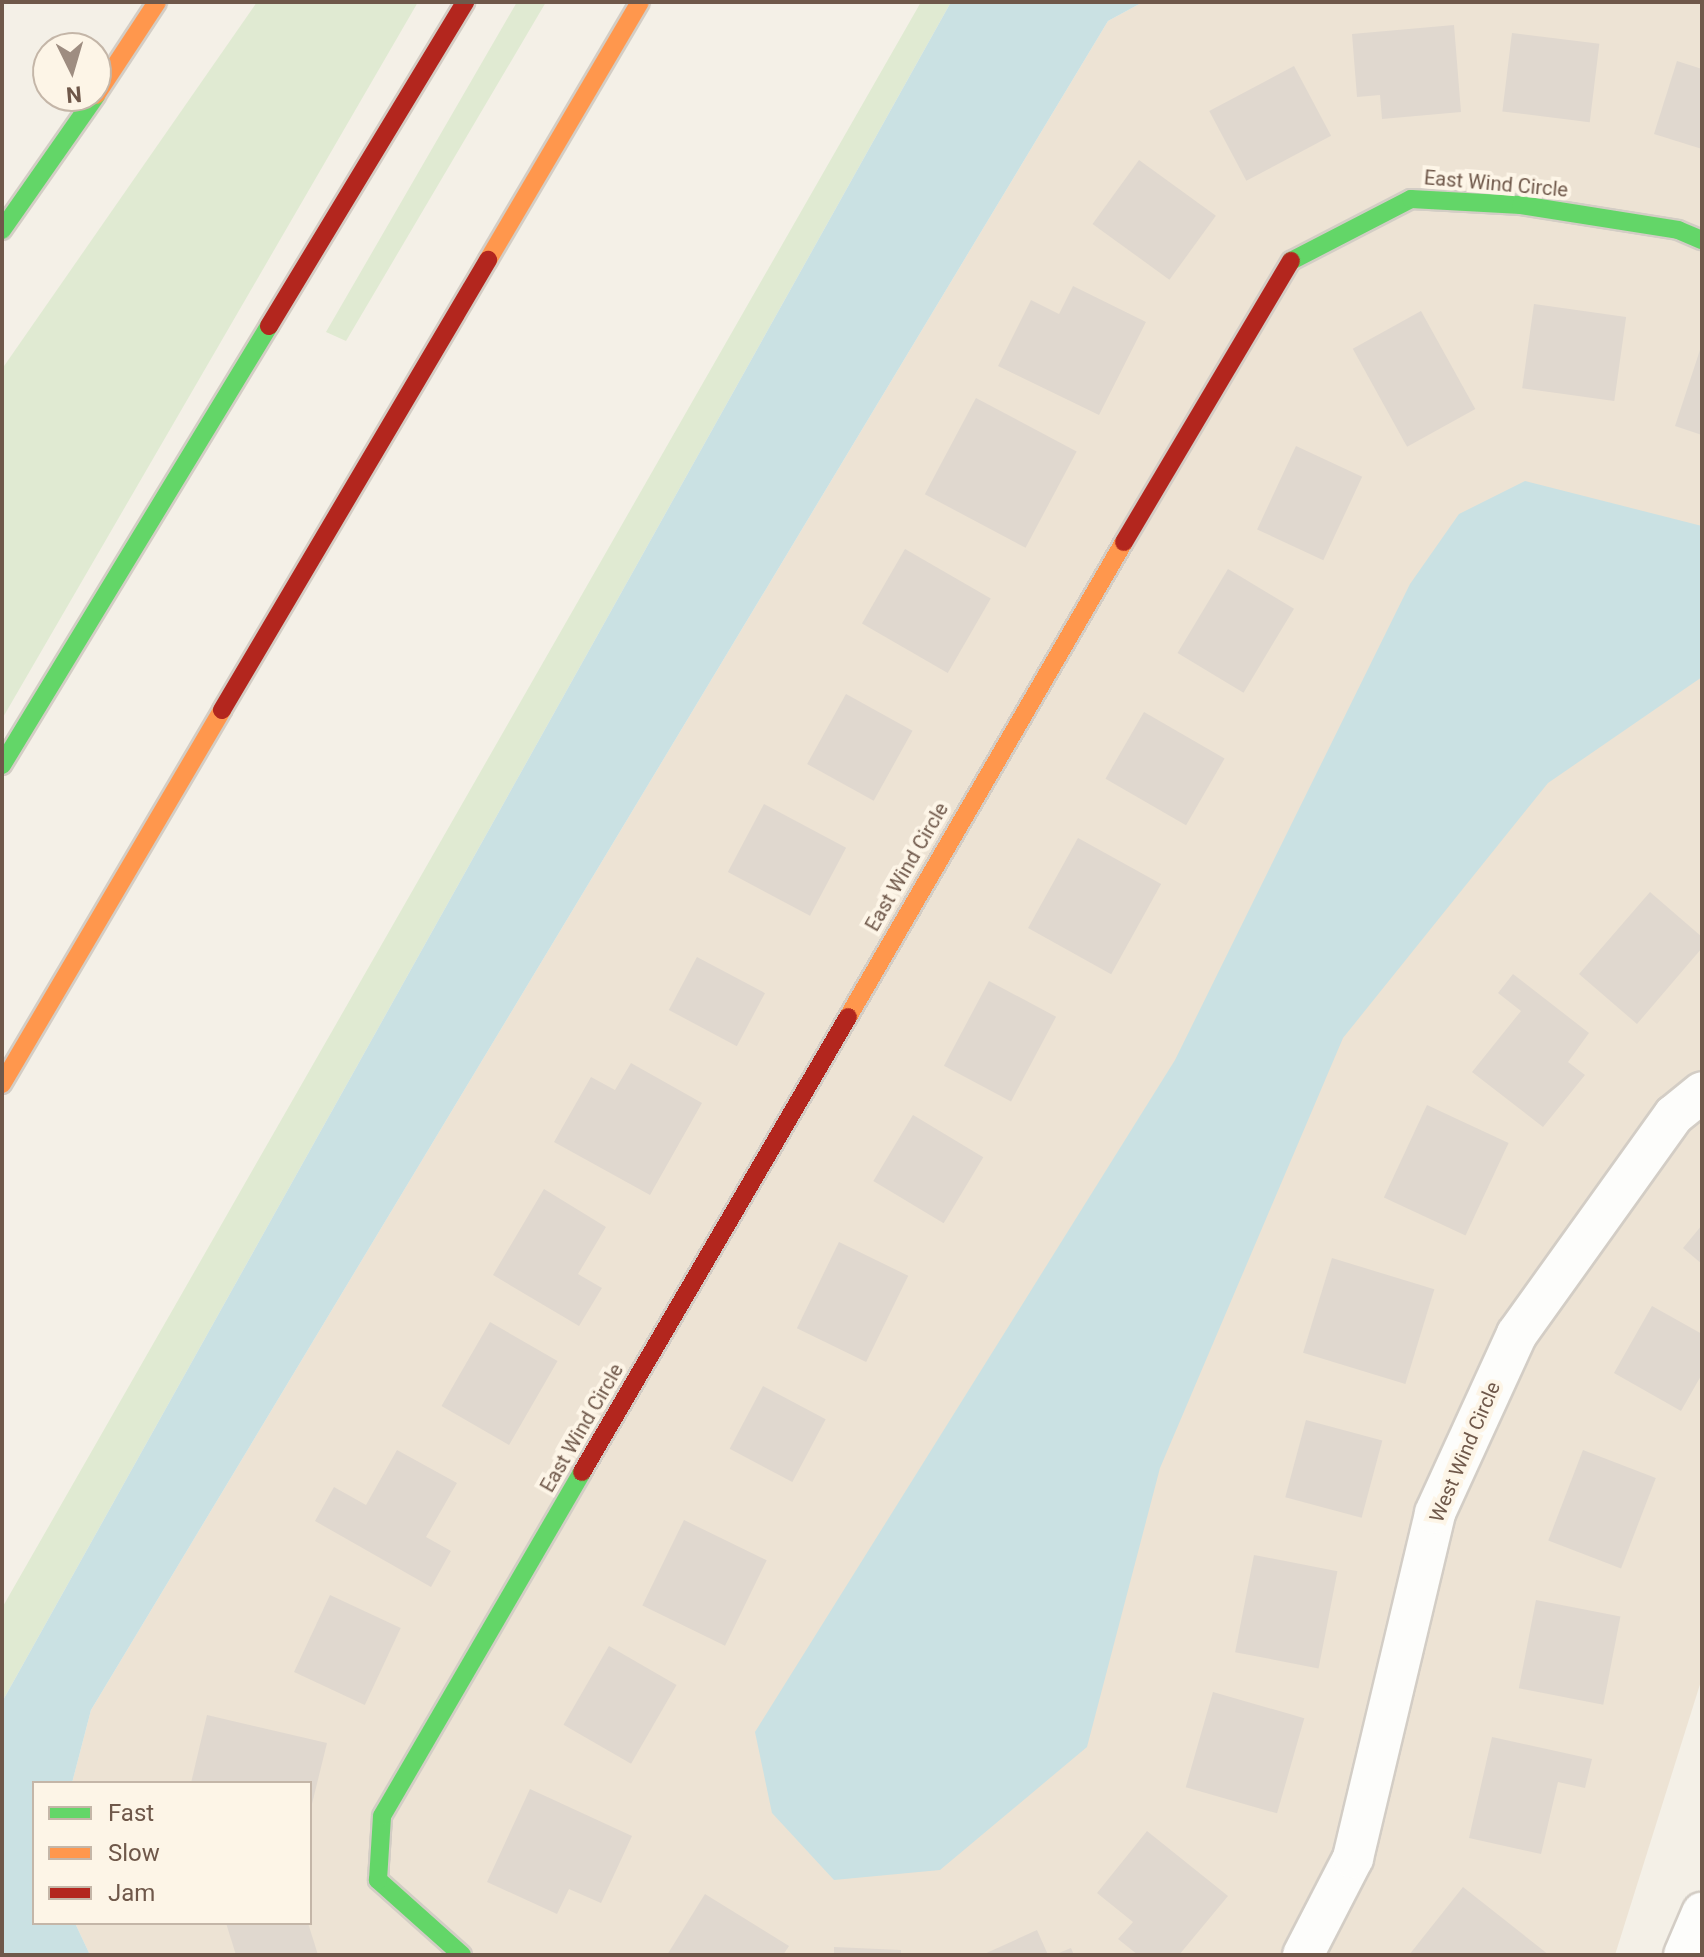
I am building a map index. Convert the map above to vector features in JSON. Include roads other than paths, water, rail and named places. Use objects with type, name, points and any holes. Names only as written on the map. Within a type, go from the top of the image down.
[{"type":"main road","points":[[112,71],[157,2]]},
{"type":"main road","points":[[2,765],[465,2]]},
{"type":"main road","points":[[2,1084],[640,2]]},
{"type":"main road","points":[[2,230],[85,112]]},
{"type":"main road","name":"East Wind Circle","points":[[462,1955],[378,1880],[382,1816],[1286,264],[1411,199],[1521,205],[1678,230],[1702,240]]},
{"type":"street","name":"West Wind Circle","points":[[1303,1955],[1353,1858],[1435,1513],[1510,1347],[1674,1115],[1702,1092]]},
{"type":"street","points":[[1684,1955],[1702,1913]]},
{"type":"water","points":[[951,2],[1143,2],[1108,21],[91,1710],[73,1781],[32,1781],[32,1925],[76,1925],[90,1955],[2,1955],[2,1702]]},
{"type":"water","points":[[1525,481],[1702,526],[1702,677],[1548,783],[1343,1038],[1160,1468],[1087,1747],[940,1870],[834,1880],[772,1813],[755,1732],[1175,1060],[1410,584],[1459,514]]}]
